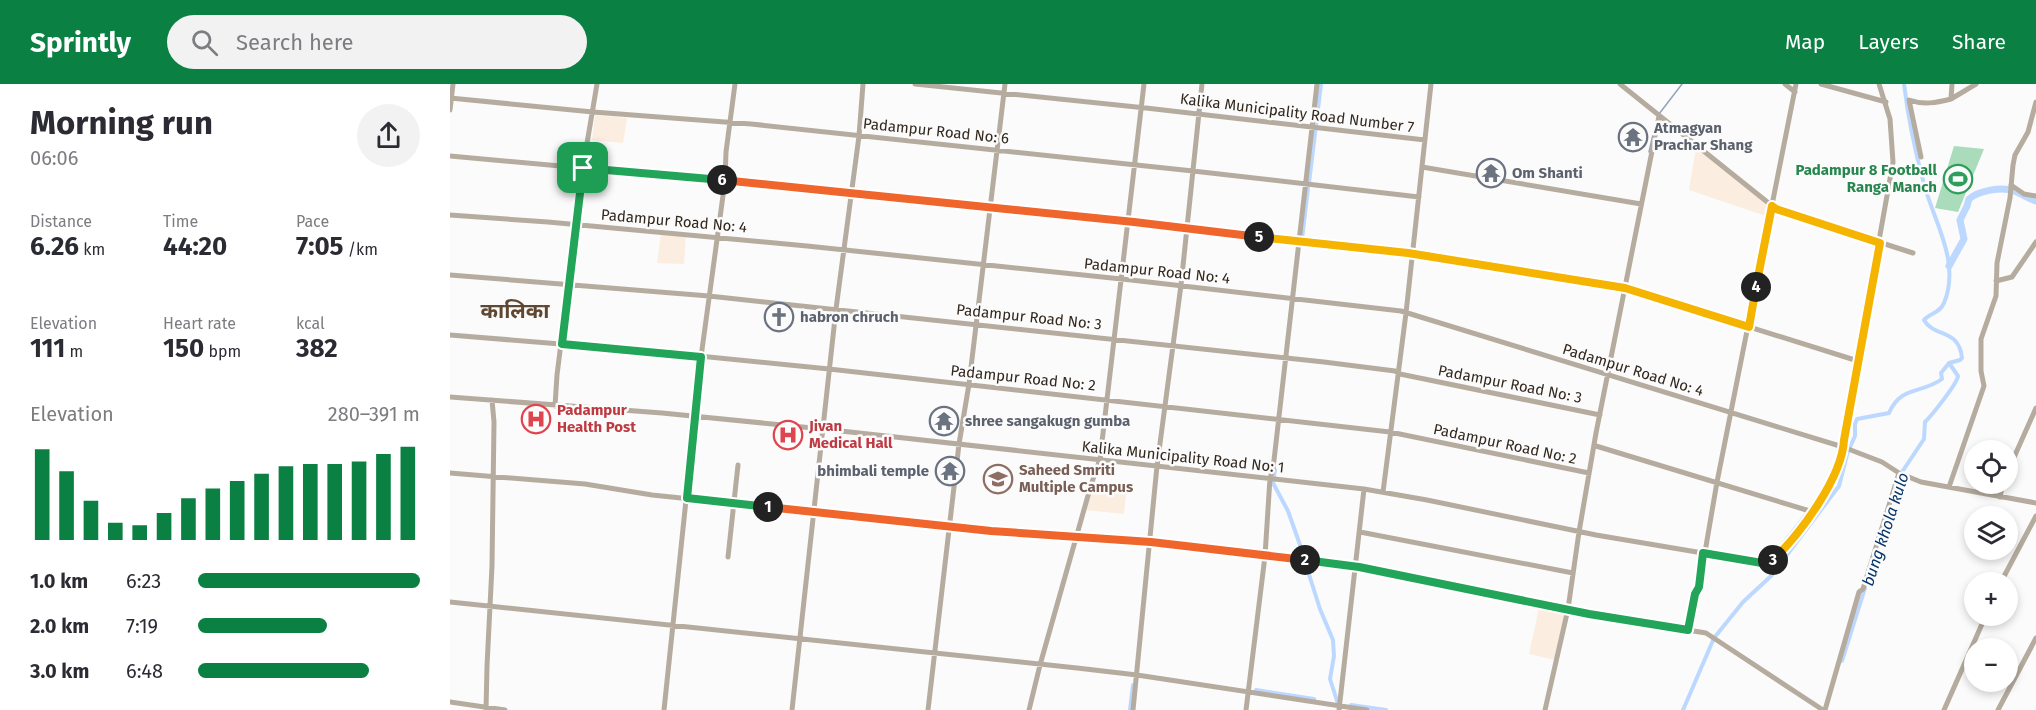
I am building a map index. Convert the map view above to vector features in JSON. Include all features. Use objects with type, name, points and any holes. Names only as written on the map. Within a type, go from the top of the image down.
[{"type":"street","points":[[450,110],[453,84]]},
{"type":"street","points":[[555,406],[583,168],[597,84]]},
{"type":"street","points":[[664,710],[694,416],[735,84]]},
{"type":"street","points":[[792,710],[836,309],[859,136],[863,84]]},
{"type":"street","name":"Kalika Municipality Road Number 7","points":[[915,84],[1425,140]]},
{"type":"street","points":[[928,710],[1005,84]]},
{"type":"street","points":[[1029,710],[1100,459],[1144,84]]},
{"type":"street","points":[[1133,710],[1158,466],[1181,285],[1202,84]]},
{"type":"street","points":[[1246,710],[1265,556],[1270,478],[1279,419],[1317,84]]},
{"type":"street","points":[[1383,492],[1406,313],[1431,84]]},
{"type":"street","points":[[1620,84],[1776,209],[1912,253]]},
{"type":"street","points":[[1785,84],[1793,91]]},
{"type":"street","points":[[1688,630],[1695,594],[1699,587],[1703,553],[1796,84]]},
{"type":"street","points":[[1821,84],[1886,102]]},
{"type":"street","name":"Kalika Municipality Road No: 1","points":[[450,397],[694,416],[1364,489],[1579,532],[1762,563],[1770,562],[1810,511],[1839,465],[1844,451],[1857,361],[1893,162],[1890,119],[1879,84]]},
{"type":"street","points":[[1951,99],[1952,84]]},
{"type":"street","points":[[1922,157],[1909,100],[1918,103],[1951,99],[1976,84]]},
{"type":"street","name":"Padampur Road No: 6","points":[[451,98],[997,150],[1419,197]]},
{"type":"street","points":[[1949,487],[1984,386],[1980,339],[1996,296],[1998,253],[2015,155],[2028,132],[2036,102]]},
{"type":"street","points":[[1545,710],[1569,609],[1589,473],[1658,115]]},
{"type":"street","points":[[450,156],[851,193],[1412,255],[1625,288],[1857,361]]},
{"type":"street","points":[[1422,167],[1641,204]]},
{"type":"street","points":[[2011,185],[2024,194],[2036,196]]},
{"type":"street","name":"Padampur Road No: 4","points":[[450,215],[577,224],[982,264],[1181,285],[1406,313],[1843,447],[1882,462],[1899,473],[1921,482],[2036,502]]},
{"type":"street","points":[[1996,280],[2012,277],[2036,242]]},
{"type":"street","name":"Padampur Road No: 3","points":[[450,275],[709,296],[1173,345],[1398,373],[1600,415]]},
{"type":"street","name":"Padampur Road No: 2","points":[[450,335],[829,369],[1390,432],[1589,473]]},
{"type":"street","points":[[486,708],[494,478],[492,400]]},
{"type":"street","points":[[2018,448],[2036,408]]},
{"type":"street","name":"Padampur Road No: 2","points":[[1596,446],[1810,511]]},
{"type":"street","points":[[728,556],[738,465]]},
{"type":"street","points":[[450,473],[585,484],[645,494],[949,526],[1151,542],[1356,567],[1569,609],[1706,633],[1824,710],[1899,473]]},
{"type":"street","points":[[1340,706],[1364,489]]},
{"type":"street","points":[[2006,572],[2036,516]]},
{"type":"street","points":[[1360,532],[1573,573]]},
{"type":"street","points":[[450,602],[1136,674],[1367,710]]},
{"type":"street","points":[[1944,710],[1981,626]]},
{"type":"street","points":[[1998,710],[2036,638]]},
{"type":"street","points":[[450,702],[506,710]]},
{"type":"shaded area","points":[[595,115],[627,118],[623,143],[592,140]]},
{"type":"shaded area","points":[[1696,147],[1770,206],[1766,216],[1689,190]]},
{"type":"shaded area","points":[[661,233],[686,235],[684,264],[657,263]]},
{"type":"shaded area","points":[[1092,486],[1126,494],[1124,514],[1086,510]]},
{"type":"shaded area","points":[[1540,603],[1568,609],[1555,660],[1529,654]]},
{"type":"green space","name":"Padampur 8 Football Ranga Manch","points":[[1954,146],[1984,149],[1958,212],[1935,208]]},
{"type":"waterway","points":[[1309,183],[1321,84]]},
{"type":"waterway","points":[[1659,114],[1682,84]]},
{"type":"waterway","points":[[1850,447],[1855,436],[1857,419],[1889,413],[1900,398],[1942,379],[1941,373],[1949,363],[1962,358],[1956,342],[1928,326],[1924,320],[1944,303],[1948,288],[1948,257],[1924,184],[1904,84]]},
{"type":"waterway","points":[[1649,152],[1654,130]]},
{"type":"waterway","points":[[1302,239],[1308,188]]},
{"type":"waterway","points":[[1949,266],[1964,239],[1960,220],[1969,199],[1973,196],[2003,189],[2014,191],[2036,201]]},
{"type":"waterway","name":"bung khola kulo","points":[[1900,475],[1924,439],[1925,422],[1957,380],[1958,376],[1949,363]]},
{"type":"waterway","points":[[1776,553],[1821,492],[1836,466],[1841,451]]},
{"type":"waterway","points":[[1683,710],[1714,638],[1743,602],[1771,576],[1839,486],[1848,451]]},
{"type":"waterway","points":[[1275,470],[1273,483],[1288,511],[1305,559]]},
{"type":"waterway","points":[[1305,562],[1333,640],[1334,656],[1330,679],[1338,704]]},
{"type":"waterway","name":"bung khola kulo","points":[[1842,661],[1865,588]]},
{"type":"waterway","points":[[1130,710],[1133,685]]},
{"type":"waterway","points":[[1256,690],[1314,699]]},
{"type":"waterway","points":[[1351,705],[1386,710]]},
{"type":"place","name":"Atmagyan Prachar Shang","points":[[1633,137]]},
{"type":"place","name":"Om Shanti","points":[[1491,173]]},
{"type":"place","name":"Padampur 8 Football Ranga Manch","points":[[1958,179]]},
{"type":"place","name":"habron chruch","points":[[779,317]]},
{"type":"place","name":"Padampur Health Post","points":[[536,419]]},
{"type":"place","name":"shree sangakugn gumba","points":[[944,421]]},
{"type":"place","name":"Jivan Medical Hall","points":[[788,435]]},
{"type":"place","name":"bhimbali temple","points":[[950,471]]},
{"type":"place","name":"Saheed Smriti Multiple Campus","points":[[998,479]]},
{"type":"district","name":"कालिका","points":[[515,311]]},
{"type":"route","points":[[583,168],[695,177],[1134,222],[1408,253],[1625,288],[1749,327],[1772,206],[1880,243],[1870,288],[1844,451],[1839,465],[1816,508],[1770,562],[1762,563],[1703,553],[1699,587],[1695,594],[1688,630],[1589,614],[1359,567],[1151,542],[991,531],[687,498],[701,357],[562,344],[583,168]]}]
